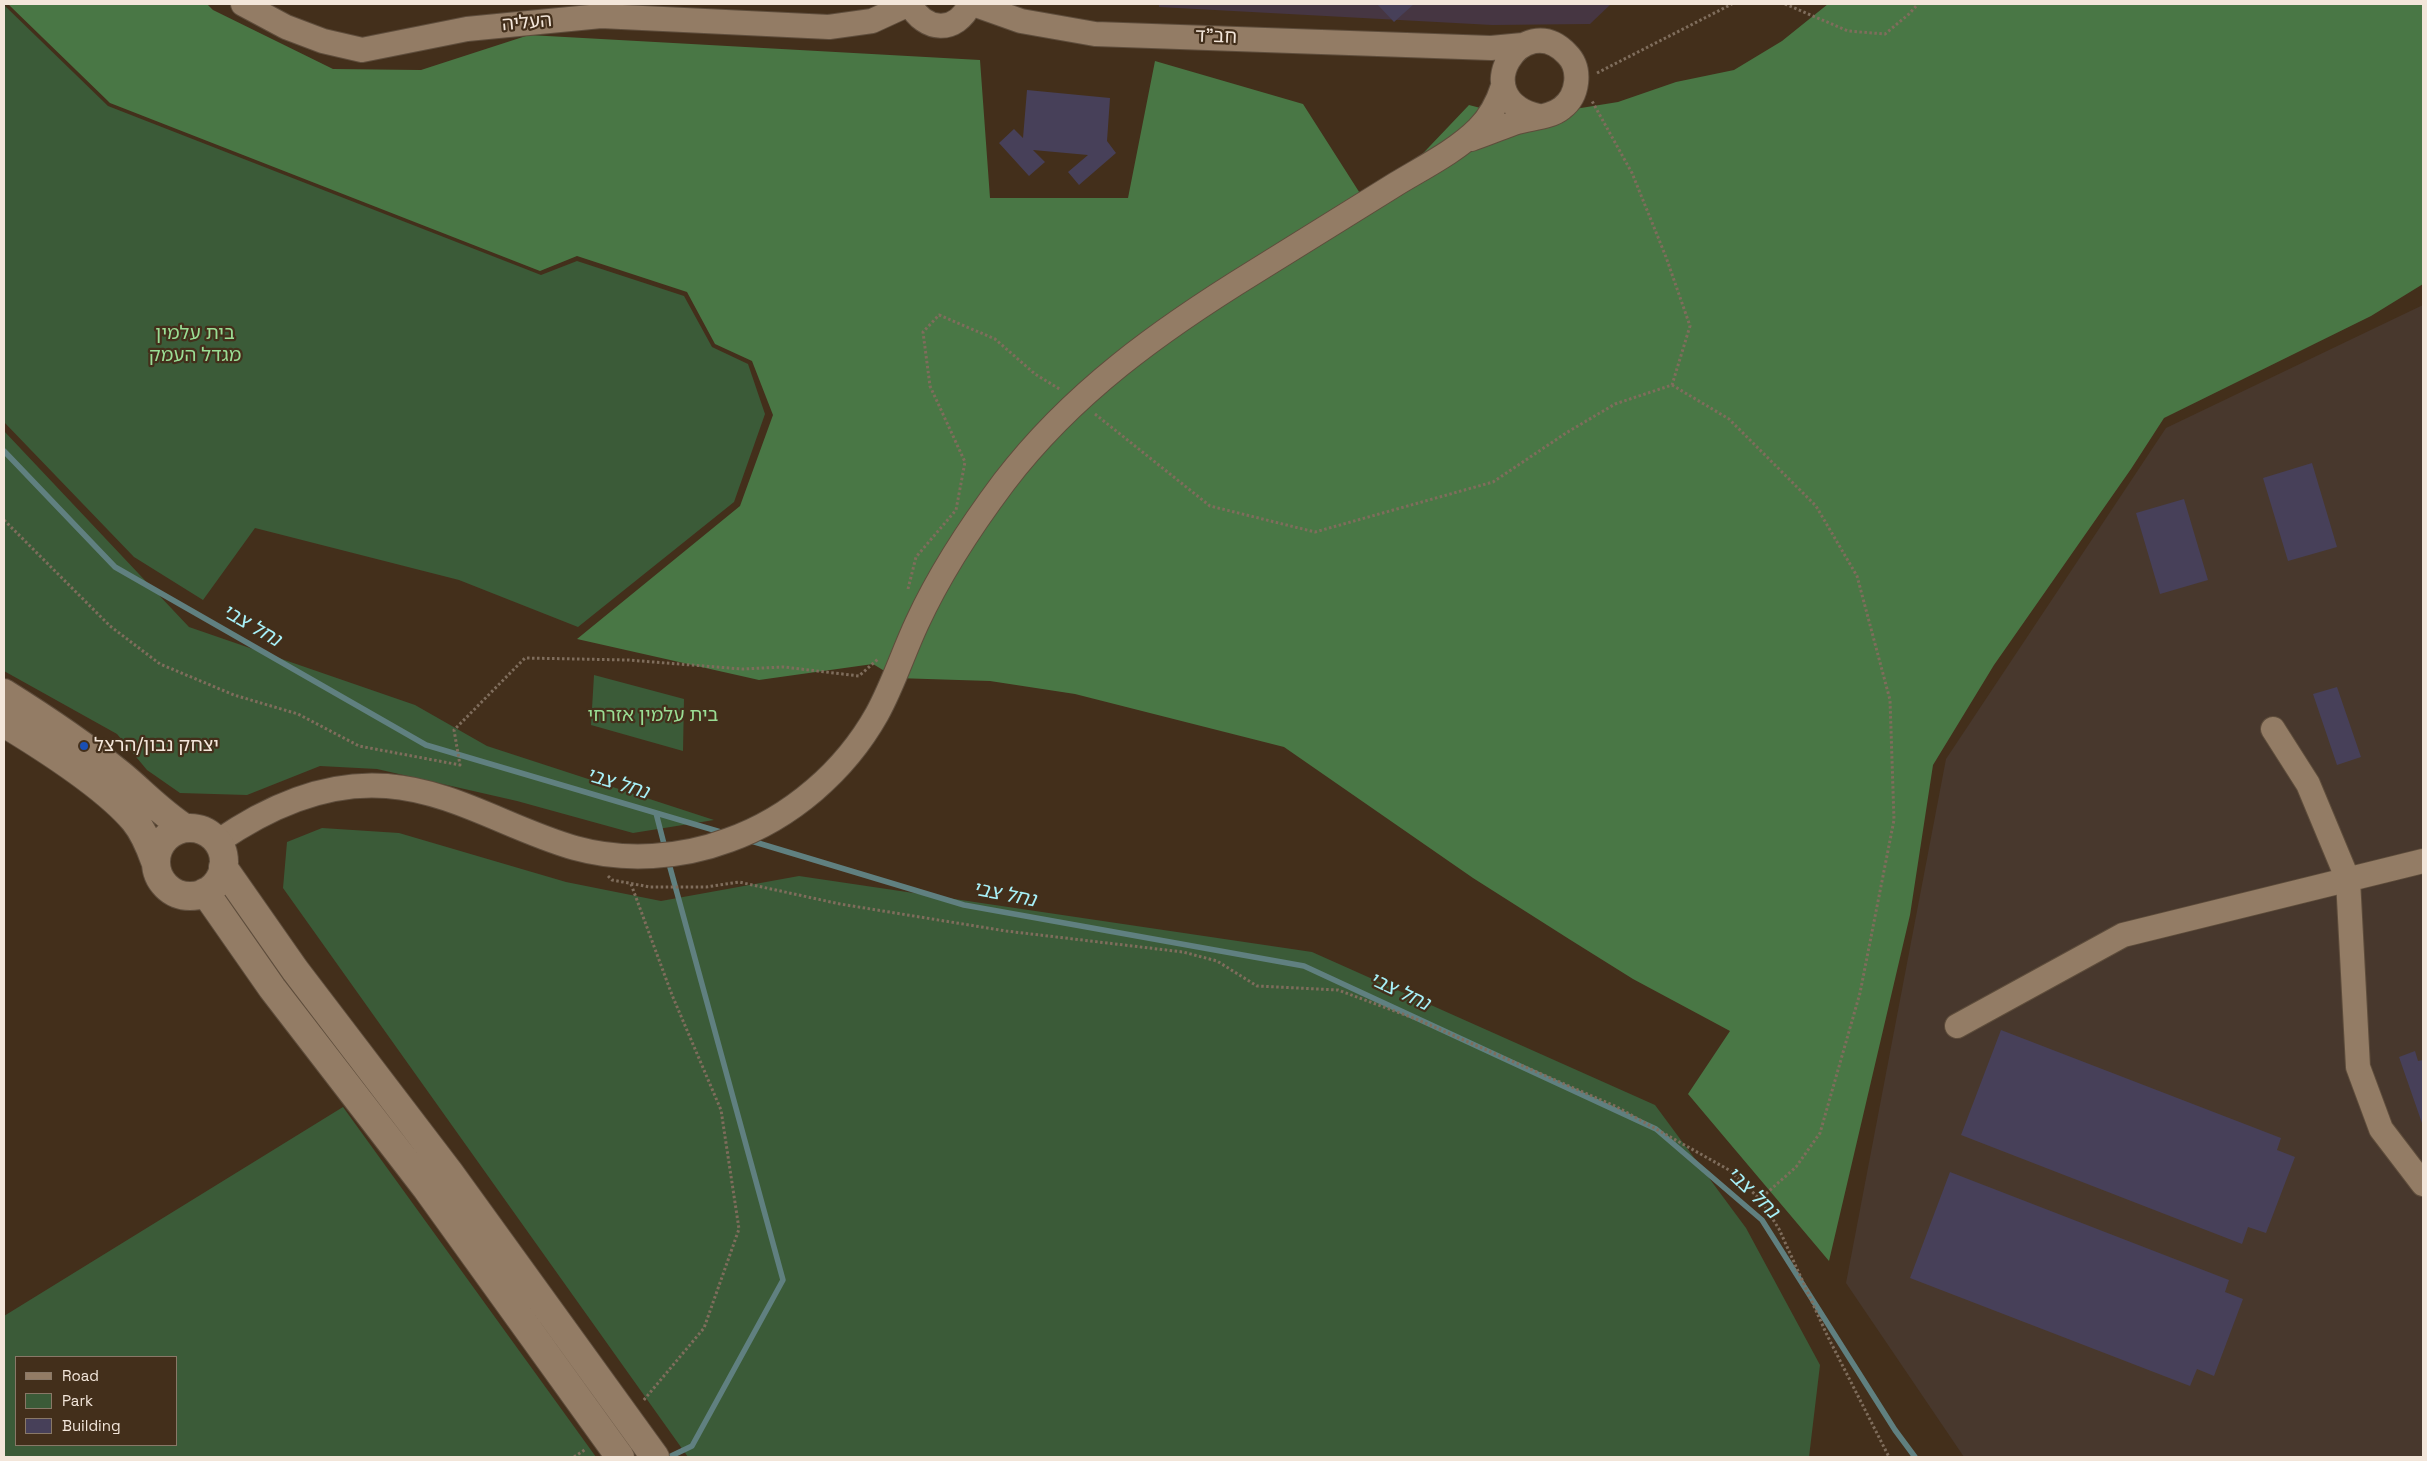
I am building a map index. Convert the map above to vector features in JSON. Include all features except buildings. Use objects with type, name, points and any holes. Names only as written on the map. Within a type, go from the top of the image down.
[{"type":"street","name":"העליה","points":[[243,4],[286,27],[323,41],[362,50],[467,28],[601,16],[830,27],[872,21],[909,4]]},
{"type":"street","points":[[909,4],[915,14],[924,22],[940,26],[957,21],[972,4]]},
{"type":"street","name":"חב\"ד","points":[[972,4],[1021,21],[1095,34],[1491,48],[1523,45]]},
{"type":"street","points":[[4,723],[113,799],[134,821],[147,840],[160,877],[170,889],[184,895],[205,892],[218,882],[220,854],[257,816],[296,800],[342,788],[371,785],[390,786],[441,796],[576,848],[601,854],[634,857],[674,854],[702,849],[751,832],[792,808],[832,773],[851,753],[879,710],[917,623],[952,558],[1024,456],[1078,400],[1139,347],[1185,316],[1459,144],[1485,122],[1497,103],[1503,83],[1506,62],[1513,52],[1523,45],[1536,41],[1548,42],[1559,47],[1569,55],[1577,78],[1575,90],[1569,101],[1561,109],[1459,144]]},
{"type":"street","name":"חב\"ד","points":[[1463,47],[1480,55],[1492,65],[1503,83]]},
{"type":"street","points":[[1503,83],[1508,98],[1516,107],[1526,113],[1538,116]]},
{"type":"street","points":[[4,693],[87,747],[123,776],[166,816],[184,828]]},
{"type":"street","points":[[2273,729],[2308,784],[2348,880],[2358,1067],[2381,1129],[2423,1184]]},
{"type":"street","points":[[155,861],[162,842],[170,834],[184,828],[195,828],[205,831],[295,970],[455,1180],[655,1457]]},
{"type":"street","points":[[1957,1026],[2123,935],[2423,860]]},
{"type":"street","points":[[205,892],[272,988],[427,1189],[620,1457]]},
{"type":"path","points":[[1591,76],[1732,4]]},
{"type":"path","points":[[1785,4],[1848,31],[1885,34],[1918,4]]},
{"type":"path","points":[[1591,98],[1632,173],[1666,257],[1690,326],[1672,385]]},
{"type":"path","points":[[907,592],[916,557],[956,510],[965,462],[930,386],[923,332],[939,315],[995,340],[1036,374],[1078,400],[1210,506],[1315,532],[1493,482],[1566,433],[1615,404],[1672,385],[1729,420],[1816,506],[1857,576],[1890,700],[1894,820],[1860,993],[1820,1133],[1796,1167],[1760,1199]]},
{"type":"path","points":[[4,520],[110,626],[160,664],[234,695],[298,714],[359,746],[460,765],[454,730],[525,658],[628,660],[742,669],[784,667],[860,676],[884,654]]},
{"type":"path","points":[[606,874],[612,880],[650,887],[706,887],[739,882],[840,904],[1006,931],[1183,952],[1217,961],[1257,986],[1338,990],[1416,1019],[1617,1107],[1729,1170],[1760,1199],[1779,1229],[1827,1335],[1889,1457]]},
{"type":"path","points":[[628,1419],[704,1328],[739,1229],[720,1110],[672,996],[632,884]]},
{"type":"shaded area","points":[[1159,4],[1611,4],[1590,24],[1492,25],[1159,7]]},
{"type":"shaded area","points":[[2423,305],[2423,1457],[1964,1457],[1846,1283],[1946,759],[2166,428]]},
{"type":"green space","points":[[8,4],[207,4],[213,10],[333,69],[421,70],[529,35],[980,60],[990,198],[1128,198],[1155,61],[1303,104],[1370,209],[1469,105],[1519,118],[1618,102],[1676,82],[1734,70],[1782,41],[1828,4],[2423,4],[2423,284],[2371,316],[2164,418],[2131,469],[1994,665],[1933,765],[1910,915],[1829,1261],[1688,1094],[1730,1031],[1633,979],[1473,878],[1284,747],[1075,694],[990,681],[896,678],[873,664],[759,680],[577,639],[740,506],[773,415],[752,361],[715,344],[687,292],[577,256],[540,271],[110,103]]},
{"type":"green space","name":"בית עלמין מגדל העמק","points":[[4,5],[108,106],[541,275],[577,261],[684,296],[712,347],[748,364],[765,414],[734,502],[578,627],[459,580],[255,528],[203,600],[134,557],[4,422]]},
{"type":"green space","points":[[4,431],[189,627],[415,705],[487,746],[714,820],[633,833],[517,801],[377,769],[320,766],[247,795],[180,793],[147,770],[117,734],[4,671]]},
{"type":"green space","name":"בית עלמין אזרחי","points":[[594,675],[684,699],[683,751],[591,725]]},
{"type":"green space","points":[[322,828],[399,833],[566,882],[661,901],[799,876],[1312,952],[1655,1105],[1746,1228],[1820,1365],[1809,1457],[688,1457],[283,888],[287,842]]},
{"type":"green space","points":[[343,1107],[596,1457],[4,1457],[4,1316]]},
{"type":"waterway","name":"נחל צבי","points":[[4,451],[115,567],[426,745],[724,833]]},
{"type":"waterway","points":[[656,813],[665,848]]},
{"type":"waterway","name":"נחל צבי","points":[[748,840],[964,905],[1304,966],[1656,1129],[1762,1220],[1895,1430],[1915,1457]]},
{"type":"waterway","points":[[668,860],[783,1280],[692,1446],[669,1457]]},
{"type":"place","name":"יצחק נבון/הרצל","points":[[84,746]]}]
